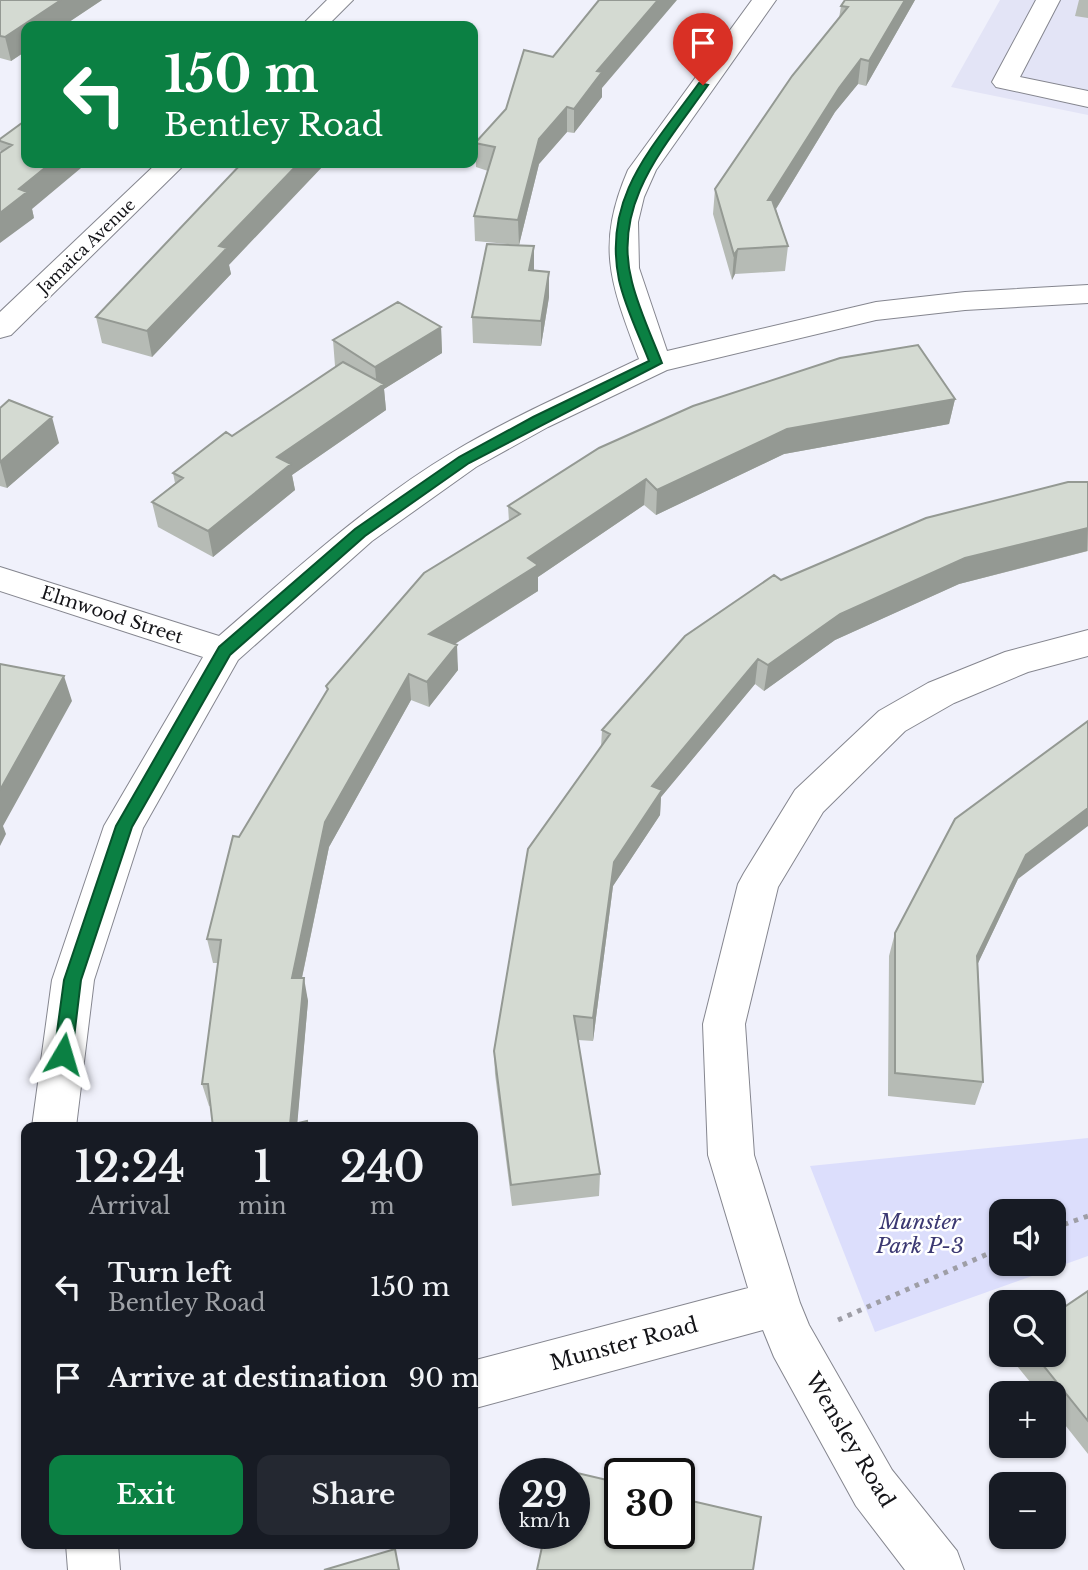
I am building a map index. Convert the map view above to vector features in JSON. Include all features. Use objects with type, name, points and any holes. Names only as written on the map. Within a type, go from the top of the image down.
[{"type":"street","points":[[318,21],[338,0]]},
{"type":"street","points":[[656,363],[625,282],[621,244],[627,201],[642,170],[764,0]]},
{"type":"street","points":[[1044,8],[1004,82],[1088,99]]},
{"type":"street","name":"Jamaica Avenue","points":[[0,328],[167,168]]},
{"type":"street","points":[[55,1122],[73,980],[124,826],[225,651],[360,533],[464,460],[537,420],[656,363],[876,311],[965,301],[1088,294]]},
{"type":"street","name":"Elmwood Street","points":[[0,579],[225,651]]},
{"type":"street","name":"Wensley Road","points":[[938,1570],[874,1488],[783,1322],[731,1155],[724,1024],[758,884],[809,801],[892,721],[941,693],[1018,662],[1088,643]]},
{"type":"street","name":"Munster Road","points":[[478,1384],[783,1322]]},
{"type":"street","points":[[92,1549],[94,1570]]},
{"type":"path","points":[[1066,1224],[1088,1216]]},
{"type":"path","points":[[783,1322],[989,1252]]},
{"type":"shaded area","points":[[1000,0],[1088,0],[1088,115],[951,87]]},
{"type":"green space","name":"Munster Park P-3","points":[[1088,1138],[1088,1256],[1066,1264],[1066,1199],[989,1199],[989,1276],[1032,1276],[875,1332],[810,1166]]},
{"type":"building","points":[[0,0],[61,0],[29,21],[21,21],[21,26],[5,37],[0,36]]},
{"type":"building","points":[[599,0],[658,0],[597,71],[602,72],[574,109],[567,107],[539,139],[518,220],[474,216],[495,147],[478,144],[478,140],[506,109],[524,50],[553,57]]},
{"type":"building","points":[[845,0],[905,0],[869,61],[861,59],[839,88],[768,200],[772,200],[788,246],[738,249],[734,255],[715,189],[792,76],[848,7],[841,6]]},
{"type":"building","points":[[21,124],[21,168],[45,168],[19,189],[27,192],[0,213],[0,153],[12,145],[0,139]]},
{"type":"building","points":[[237,168],[294,168],[219,246],[227,248],[147,331],[96,317]]},
{"type":"building","points":[[487,244],[534,246],[529,270],[549,272],[541,321],[472,317]]},
{"type":"building","points":[[398,302],[441,327],[375,367],[333,340]]},
{"type":"building","points":[[918,345],[955,399],[787,429],[657,490],[646,479],[528,558],[538,565],[429,634],[457,645],[427,682],[409,674],[325,822],[292,978],[304,978],[290,1122],[212,1122],[208,1084],[202,1084],[221,940],[207,939],[233,836],[239,837],[328,689],[326,686],[424,573],[520,514],[508,506],[599,448],[693,406],[840,358]]},
{"type":"building","points":[[343,362],[384,384],[277,457],[291,464],[208,531],[152,502],[183,478],[173,473],[226,432],[232,436]]},
{"type":"building","points":[[9,400],[52,417],[0,462],[0,408]]},
{"type":"building","points":[[1068,482],[1088,482],[1088,528],[965,558],[840,614],[768,665],[758,659],[652,786],[662,790],[614,862],[593,1018],[574,1016],[600,1174],[511,1185],[494,1051],[528,849],[610,734],[602,730],[685,636],[774,575],[781,580],[926,518]]},
{"type":"building","points":[[0,664],[64,676],[0,790]]},
{"type":"building","points":[[1088,721],[1088,808],[1026,855],[977,956],[983,1082],[895,1073],[895,933],[955,819]]},
{"type":"building","points":[[1088,1291],[1088,1421],[1066,1394],[1066,1381],[1056,1381],[1044,1367],[1066,1367],[1066,1306]]},
{"type":"building","points":[[590,1476],[604,1479],[604,1549],[695,1549],[695,1502],[761,1517],[753,1570],[537,1570],[542,1549],[590,1549]]},
{"type":"building","points":[[395,1549],[399,1570],[324,1570]]},
{"type":"route","points":[[63,1054],[73,980],[124,826],[225,651],[360,533],[464,460],[537,420],[656,363],[625,282],[621,244],[627,201],[642,170],[703,85]]}]
